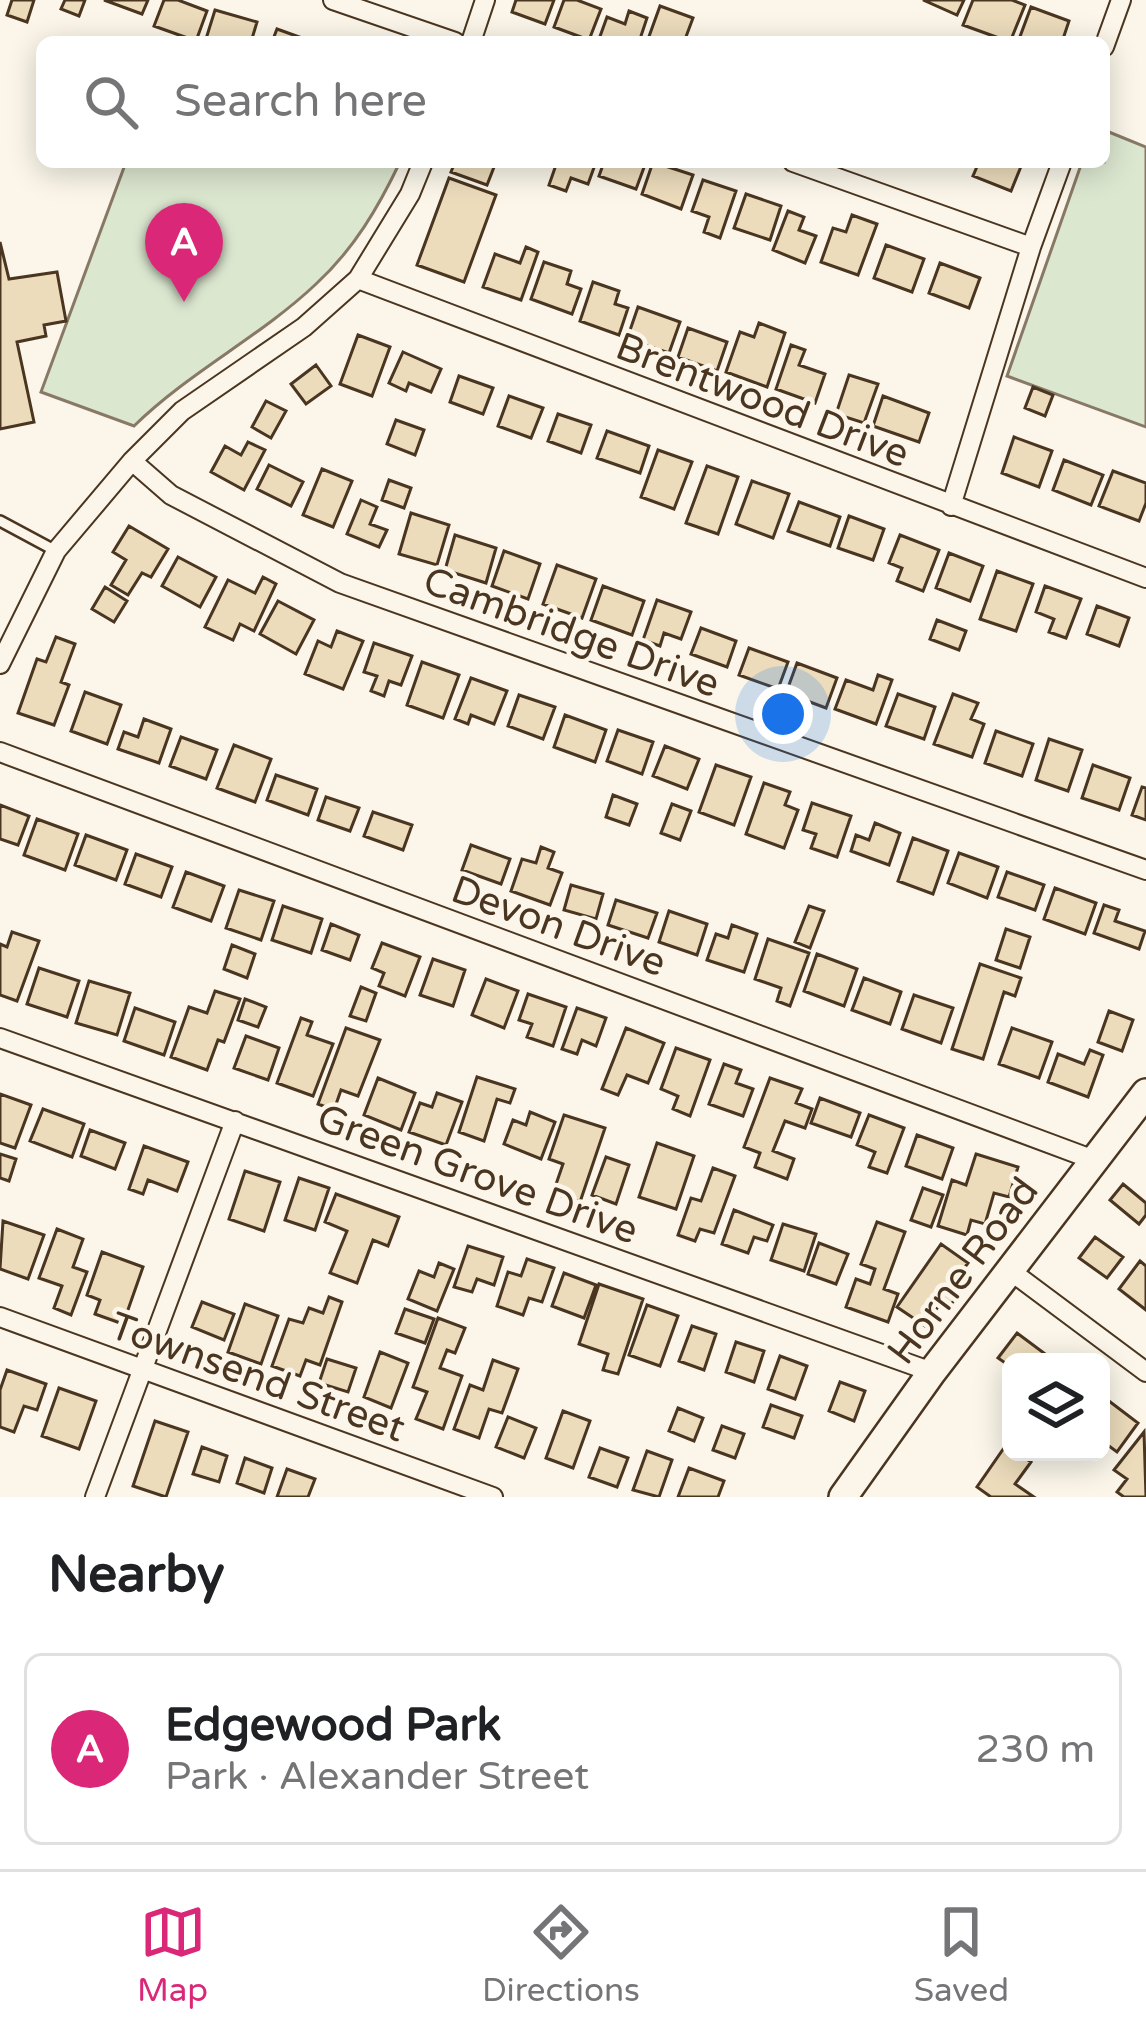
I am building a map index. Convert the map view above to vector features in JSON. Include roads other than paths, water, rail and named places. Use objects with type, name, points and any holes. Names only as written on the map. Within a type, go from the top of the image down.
[{"type":"main road","name":"Horne Road","points":[[843,1497],[932,1372],[1146,1093]]},
{"type":"street","points":[[333,0],[438,36]]},
{"type":"street","points":[[473,36],[485,0]]},
{"type":"street","points":[[1108,36],[1121,0]]},
{"type":"street","points":[[0,664],[56,551],[132,461],[182,411],[304,327],[358,279],[421,168]]},
{"type":"street","points":[[810,168],[1031,247]]},
{"type":"street","points":[[951,506],[1060,168]]},
{"type":"street","name":"Brentwood Drive","points":[[358,279],[1146,578]]},
{"type":"street","name":"Cambridge Drive","points":[[132,461],[171,495],[340,583],[1146,870]]},
{"type":"street","name":"Devon Drive","points":[[0,752],[1094,1160]]},
{"type":"street","name":"Green Grove Drive","points":[[0,1038],[932,1372]]},
{"type":"street","points":[[94,1497],[236,1121]]},
{"type":"street","points":[[1012,1272],[1146,1372]]},
{"type":"street","name":"Townsend Street","points":[[0,1317],[493,1497]]},
{"type":"lane","points":[[0,520],[56,551]]},
{"type":"place","name":"Edgewood Park","points":[[184,302]]}]
